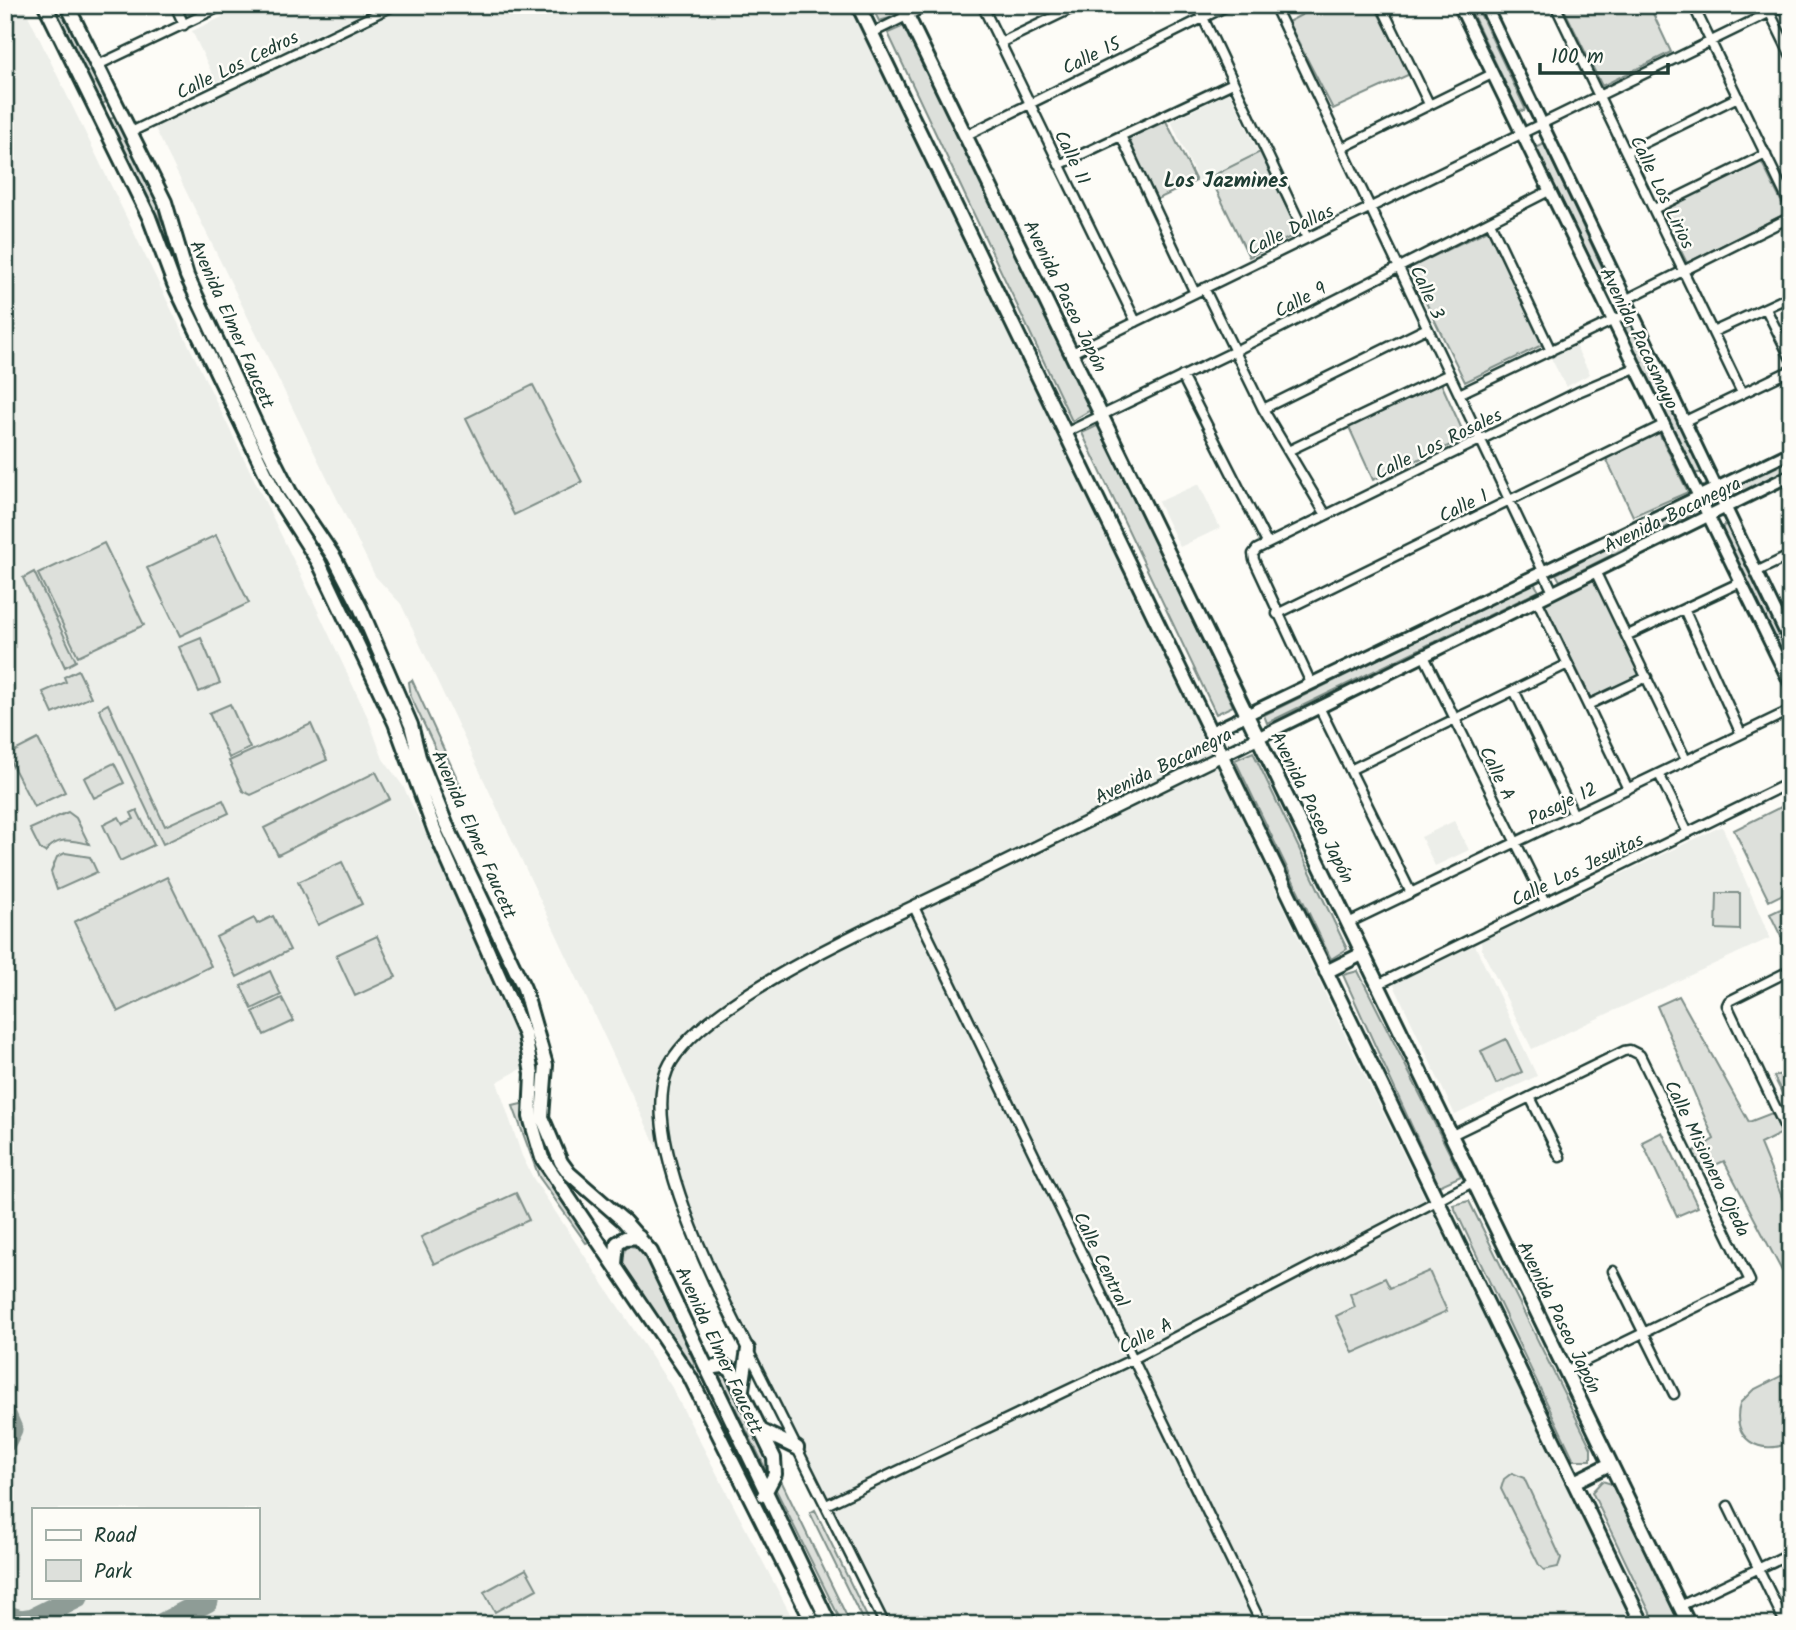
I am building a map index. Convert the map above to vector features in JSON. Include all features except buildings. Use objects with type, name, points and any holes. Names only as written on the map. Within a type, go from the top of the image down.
[{"type":"main road","name":"Avenida Elmer Faucett","points":[[45,5],[149,217],[174,284],[277,497],[319,564],[394,723],[434,829],[525,1035],[531,1066],[530,1117],[542,1158],[690,1377],[814,1625]]},
{"type":"main road","name":"Avenida Elmer Faucett","points":[[67,5],[165,202],[187,276],[259,431],[290,492],[334,557],[359,607],[402,702],[419,757],[446,824],[524,988],[546,1065],[542,1117],[555,1150],[569,1174],[652,1252],[830,1625]]},
{"type":"main road","points":[[858,5],[1643,1625]]},
{"type":"main road","name":"Avenida Pacasmayo","points":[[1459,5],[1791,684]]},
{"type":"main road","name":"Avenida Pacasmayo","points":[[1485,5],[1791,644]]},
{"type":"main road","name":"Avenida Paseo Japón","points":[[905,10],[1689,1625]]},
{"type":"main road","points":[[100,114],[118,105]]},
{"type":"main road","points":[[1603,302],[1623,296]]},
{"type":"main road","name":"Avenida Bocanegra","points":[[1209,733],[1791,452]]},
{"type":"main road","name":"Avenida Bocanegra","points":[[1221,756],[1791,475]]},
{"type":"main road","points":[[1326,972],[1362,954]]},
{"type":"main road","points":[[616,1268],[614,1255],[617,1243],[625,1238],[639,1237]]},
{"type":"main road","points":[[742,1389],[747,1349]]},
{"type":"main road","points":[[708,1368],[723,1366],[731,1370],[774,1458],[775,1474],[766,1493],[754,1505]]},
{"type":"main road","points":[[762,1431],[797,1448]]},
{"type":"main road","points":[[1574,1482],[1610,1464]]},
{"type":"main road","points":[[800,1598],[815,1592]]},
{"type":"street","points":[[175,5],[184,25]]},
{"type":"street","points":[[98,65],[224,5]]},
{"type":"street","name":"Calle Los Cedros","points":[[131,132],[395,5]]},
{"type":"street","points":[[872,33],[905,10],[929,5]]},
{"type":"street","name":"Calle 11","points":[[982,5],[1136,322]]},
{"type":"street","points":[[1000,43],[1079,5]]},
{"type":"street","points":[[1197,5],[1307,238]]},
{"type":"street","name":"Calle 15","points":[[967,135],[1229,5]]},
{"type":"street","name":"Calle 3","points":[[1274,5],[1553,592]]},
{"type":"street","points":[[1381,5],[1429,104]]},
{"type":"street","name":"Calle Los Lirios","points":[[1555,5],[1742,393]]},
{"type":"street","points":[[1693,5],[1791,206]]},
{"type":"street","name":"Calle Dallas","points":[[1072,353],[1785,5]]},
{"type":"street","points":[[1770,13],[1791,56]]},
{"type":"street","points":[[1342,148],[1492,74]]},
{"type":"street","points":[[1059,165],[1233,82]]},
{"type":"street","points":[[1626,152],[1738,97]]},
{"type":"street","points":[[1121,136],[1195,293]]},
{"type":"street","points":[[1654,209],[1766,154]]},
{"type":"street","name":"Calle 9","points":[[1065,433],[1235,351],[1549,191]]},
{"type":"street","points":[[1623,296],[1683,271],[1791,217]]},
{"type":"street","points":[[1490,222],[1551,351]]},
{"type":"street","points":[[1204,288],[1263,409],[1326,515]]},
{"type":"street","points":[[1713,332],[1791,296]]},
{"type":"street","points":[[1766,309],[1791,359]]},
{"type":"street","points":[[1459,394],[1631,312]]},
{"type":"street","points":[[1263,409],[1427,328]]},
{"type":"street","name":"Calle Los Rosales","points":[[1277,614],[1253,554],[1267,542],[1635,368]]},
{"type":"street","points":[[1683,422],[1791,370]]},
{"type":"street","points":[[1288,451],[1449,374]]},
{"type":"street","points":[[1182,376],[1267,542]]},
{"type":"street","name":"Calle 1","points":[[1277,614],[1663,425]]},
{"type":"street","points":[[1756,572],[1791,555]]},
{"type":"street","points":[[1595,571],[1686,760]]},
{"type":"street","points":[[1628,635],[1741,582]]},
{"type":"street","points":[[1537,600],[1628,789]]},
{"type":"street","points":[[1684,609],[1741,734]]},
{"type":"street","points":[[1277,614],[1311,683]]},
{"type":"street","name":"Calle A","points":[[1424,656],[1545,902]]},
{"type":"street","points":[[1350,769],[1568,664]]},
{"type":"street","points":[[1588,705],[1647,677]]},
{"type":"street","points":[[1514,690],[1574,814]]},
{"type":"street","points":[[1319,707],[1411,893]]},
{"type":"street","name":"Pasaje 12","points":[[1348,923],[1791,710]]},
{"type":"street","name":"Avenida Bocanegra","points":[[663,1133],[661,1111],[667,1071],[675,1057],[698,1031],[770,981],[1221,756]]},
{"type":"street","points":[[1659,774],[1688,833]]},
{"type":"street","name":"Calle Los Jesuitas","points":[[1377,985],[1791,782]]},
{"type":"street","name":"Calle Central","points":[[914,907],[1262,1625]]},
{"type":"street","points":[[1791,970],[1729,1001],[1727,1005],[1791,1140]]},
{"type":"street","name":"Calle Misionero Ojeda","points":[[1530,1097],[1625,1051],[1640,1055],[1750,1281],[1644,1333]]},
{"type":"street","points":[[1450,1136],[1530,1097],[1560,1157]]},
{"type":"street","name":"Avenida Elmer Faucett","points":[[663,1133],[692,1232],[747,1349],[885,1625]]},
{"type":"street","name":"Calle A","points":[[826,1505],[1133,1359],[1473,1182]]},
{"type":"street","points":[[1613,1271],[1674,1394]]},
{"type":"street","points":[[1565,1371],[1644,1333]]},
{"type":"street","points":[[1728,1506],[1786,1625]]},
{"type":"street","points":[[1680,1606],[1791,1553]]},
{"type":"shaded area","points":[[5,5],[23,5],[310,594],[368,718],[383,759],[403,786],[499,984],[526,1066],[497,1082],[522,1156],[533,1178],[671,1386],[796,1625],[5,1625]]},
{"type":"shaded area","points":[[248,5],[379,5],[216,82],[192,31]]},
{"type":"shaded area","points":[[398,5],[848,5],[1127,576],[1339,1023],[1635,1625],[888,1625],[770,1388],[401,604],[375,576],[153,124]]},
{"type":"shaded area","points":[[1230,92],[1258,152],[1198,181],[1171,121]]},
{"type":"shaded area","points":[[1575,345],[1590,374],[1566,387],[1551,358]]},
{"type":"shaded area","points":[[1199,484],[1220,528],[1180,547],[1158,502]]},
{"type":"shaded area","points":[[1454,821],[1469,850],[1435,866],[1421,837]]},
{"type":"shaded area","points":[[1722,826],[1770,938],[1532,1049],[1482,950],[1481,941]]},
{"type":"shaded area","points":[[1475,945],[1537,1076],[1455,1115],[1393,983]]},
{"type":"green space","points":[[51,5],[60,5],[110,100],[102,104]]},
{"type":"green space","points":[[871,5],[894,5],[897,16],[879,21]]},
{"type":"green space","points":[[1320,5],[1374,5],[1410,74],[1333,109],[1288,22]]},
{"type":"green space","points":[[1468,5],[1476,5],[1525,108],[1524,111],[1518,110]]},
{"type":"green space","points":[[1562,5],[1649,5],[1671,52],[1602,86]]},
{"type":"green space","points":[[904,26],[1092,409],[1072,421],[888,33]]},
{"type":"green space","points":[[117,116],[158,201],[162,236],[110,119]]},
{"type":"green space","points":[[1165,119],[1196,181],[1156,200],[1128,137]]},
{"type":"green space","points":[[1544,144],[1611,286],[1605,289],[1536,148]]},
{"type":"green space","points":[[1260,152],[1299,233],[1249,257],[1210,177]]},
{"type":"green space","points":[[1761,161],[1787,213],[1687,263],[1661,211]]},
{"type":"green space","points":[[1488,230],[1544,344],[1465,382],[1409,268]]},
{"type":"green space","points":[[1631,325],[1702,473],[1693,473],[1624,329]]},
{"type":"green space","points":[[1441,383],[1466,438],[1373,480],[1348,425]]},
{"type":"green space","points":[[533,385],[582,482],[514,515],[466,418]]},
{"type":"green space","points":[[1099,425],[1233,706],[1216,714],[1082,433]]},
{"type":"green space","points":[[1659,433],[1688,492],[1633,516],[1606,458]]},
{"type":"green space","points":[[1791,459],[1791,469],[1736,495],[1731,492],[1731,487]]},
{"type":"green space","points":[[1687,508],[1693,514],[1560,581],[1556,574]]},
{"type":"green space","points":[[1724,525],[1730,526],[1791,650],[1791,671],[1722,529]]},
{"type":"green space","points":[[216,535],[249,603],[180,636],[147,568]]},
{"type":"green space","points":[[104,543],[144,625],[78,656],[38,574]]},
{"type":"green space","points":[[34,572],[76,661],[65,667],[23,578]]},
{"type":"green space","points":[[1595,577],[1642,674],[1591,698],[1544,603]]},
{"type":"green space","points":[[1534,583],[1539,591],[1267,723],[1264,715]]},
{"type":"green space","points":[[354,612],[399,709],[398,712],[349,614]]},
{"type":"green space","points":[[201,638],[220,683],[199,692],[179,647]]},
{"type":"green space","points":[[78,670],[91,697],[53,714],[43,692],[66,682],[64,677]]},
{"type":"green space","points":[[412,680],[462,789],[456,792],[411,697],[409,682]]},
{"type":"green space","points":[[108,704],[165,826],[223,800],[229,813],[163,844],[99,709]]},
{"type":"green space","points":[[230,704],[250,748],[229,758],[209,713]]},
{"type":"green space","points":[[311,724],[327,760],[251,795],[243,791],[229,761]]},
{"type":"green space","points":[[38,739],[65,792],[34,807],[7,755]]},
{"type":"green space","points":[[1253,752],[1347,949],[1331,959],[1235,760]]},
{"type":"green space","points":[[114,763],[124,783],[94,798],[84,778]]},
{"type":"green space","points":[[376,772],[390,799],[278,855],[264,828]]},
{"type":"green space","points":[[1791,802],[1791,890],[1769,901],[1734,830]]},
{"type":"green space","points":[[137,810],[154,845],[120,861],[103,825],[119,817],[123,824],[134,819],[131,813]]},
{"type":"green space","points":[[68,812],[76,818],[89,844],[65,840],[55,843],[45,852],[40,849],[30,829]]},
{"type":"green space","points":[[65,853],[90,857],[97,872],[57,890],[51,872],[57,857]]},
{"type":"green space","points":[[342,862],[362,904],[318,925],[298,882]]},
{"type":"green space","points":[[167,877],[211,966],[118,1012],[74,922]]},
{"type":"green space","points":[[1717,893],[1740,893],[1740,930],[1716,929]]},
{"type":"green space","points":[[1791,904],[1791,952],[1789,953],[1770,914]]},
{"type":"green space","points":[[273,916],[290,950],[237,977],[216,937],[254,918],[257,924]]},
{"type":"green space","points":[[377,936],[396,977],[355,996],[336,955]]},
{"type":"green space","points":[[270,971],[281,995],[252,1009],[241,986]]},
{"type":"green space","points":[[1358,971],[1461,1176],[1439,1186],[1343,975]]},
{"type":"green space","points":[[1679,996],[1749,1122],[1772,1113],[1782,1133],[1760,1144],[1791,1219],[1791,1288],[1724,1161],[1702,1171],[1693,1152],[1714,1139],[1657,1006]]},
{"type":"green space","points":[[282,998],[294,1021],[264,1035],[253,1012]]},
{"type":"green space","points":[[1506,1039],[1522,1072],[1496,1084],[1481,1051]]},
{"type":"green space","points":[[1791,1069],[1791,1111],[1774,1077]]},
{"type":"green space","points":[[525,1105],[538,1139],[594,1240],[586,1243],[539,1177],[513,1106]]},
{"type":"green space","points":[[1662,1132],[1698,1207],[1677,1216],[1642,1142]]},
{"type":"green space","points":[[516,1193],[529,1220],[434,1264],[421,1237]]},
{"type":"green space","points":[[1469,1201],[1591,1448],[1591,1460],[1574,1460],[1453,1205]]},
{"type":"green space","points":[[629,1246],[637,1247],[645,1254],[695,1364],[688,1366],[619,1261],[622,1251]]},
{"type":"green space","points":[[1429,1271],[1447,1311],[1353,1353],[1336,1316],[1355,1307],[1350,1294],[1385,1278],[1390,1288]]},
{"type":"green space","points":[[723,1370],[729,1373],[851,1625],[843,1625],[720,1377]]},
{"type":"green space","points":[[1791,1371],[1791,1442],[1769,1447],[1750,1442],[1739,1426],[1740,1403],[1753,1390]]},
{"type":"green space","points":[[1512,1473],[1524,1478],[1561,1558],[1558,1567],[1544,1570],[1539,1565],[1501,1489],[1504,1479]]},
{"type":"green space","points":[[1602,1481],[1612,1484],[1681,1625],[1656,1625],[1592,1492]]},
{"type":"green space","points":[[815,1510],[871,1625],[865,1625],[810,1513]]},
{"type":"green space","points":[[526,1569],[537,1589],[495,1612],[484,1592]]},
{"type":"taxiway","points":[[5,1415],[11,1429],[5,1441]]},
{"type":"taxiway","points":[[33,1619],[75,1598]]},
{"type":"taxiway","points":[[161,1625],[207,1601]]},
{"type":"taxiway","points":[[5,1616],[20,1621],[33,1619],[25,1625]]},
{"type":"district","name":"Los Jazmines","points":[[1226,180]]}]
